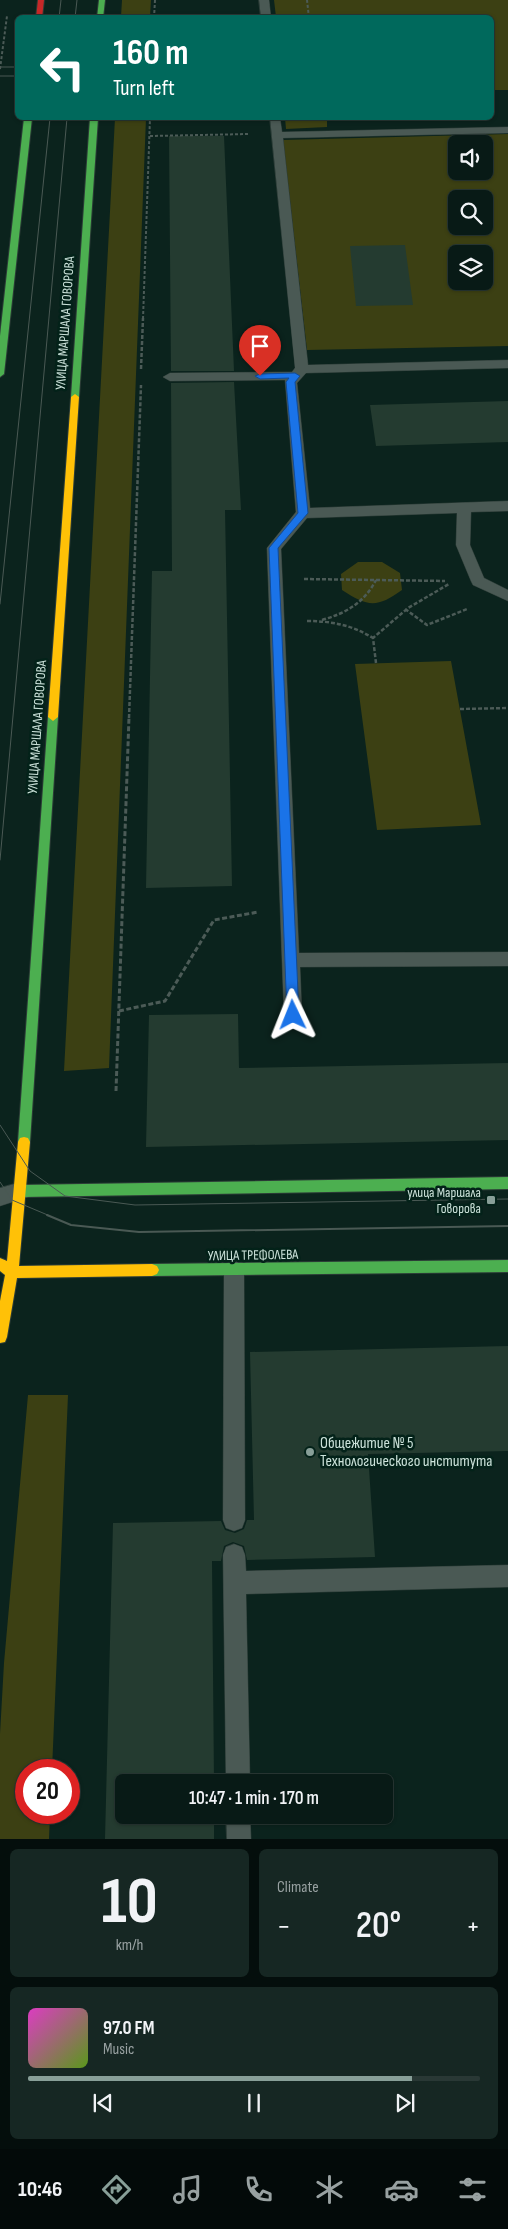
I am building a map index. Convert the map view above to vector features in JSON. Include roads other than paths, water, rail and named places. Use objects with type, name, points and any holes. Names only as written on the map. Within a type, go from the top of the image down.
[{"type":"main road","points":[[39,15],[41,0]]},
{"type":"main road","points":[[100,15],[102,0]]},
{"type":"main road","points":[[0,374],[28,120]]},
{"type":"main road","name":"УЛИЦА МАРШАЛА ГОВОРОВА","points":[[0,1337],[12,1272],[21,1191],[94,120]]},
{"type":"main road","points":[[21,1191],[508,1183]]},
{"type":"main road","points":[[0,1264],[12,1272]]},
{"type":"main road","name":"УЛИЦА ТРЕФОЛЕВА","points":[[12,1272],[508,1266]]},
{"type":"lane","points":[[264,0],[266,15]]},
{"type":"lane","points":[[275,120],[298,372],[290,382],[303,513],[274,548],[293,1015]]},
{"type":"lane","points":[[277,135],[508,130]]},
{"type":"lane","points":[[170,377],[508,364]]},
{"type":"lane","points":[[303,513],[508,506]]},
{"type":"lane","points":[[464,508],[464,545],[478,581],[507,595]]},
{"type":"lane","points":[[291,960],[508,959]]},
{"type":"lane","points":[[0,1197],[21,1191]]},
{"type":"lane","points":[[234,1270],[234,1520]]},
{"type":"lane","points":[[234,1554],[238,1774]]},
{"type":"lane","points":[[234,1583],[508,1576]]},
{"type":"lane","points":[[238,1824],[239,1839]]},
{"type":"tram line","points":[[59,15],[61,0]]},
{"type":"tram line","points":[[75,15],[77,0]]},
{"type":"tram line","points":[[0,67],[15,67]]},
{"type":"tram line","points":[[0,76],[15,76]]},
{"type":"tram line","points":[[0,604],[50,120]]},
{"type":"tram line","points":[[0,860],[67,120]]},
{"type":"tram line","points":[[0,1125],[30,1171],[65,1196],[135,1205],[508,1199]]},
{"type":"tram line","points":[[0,1182],[12,1200],[50,1216]]},
{"type":"tram line","points":[[47,1215],[71,1225],[139,1232],[508,1226]]},
{"type":"place","name":"улица Маршала Говорова","points":[[491,1200]]},
{"type":"place","name":"Общежитие № 5 Технологического института","points":[[310,1452]]}]
